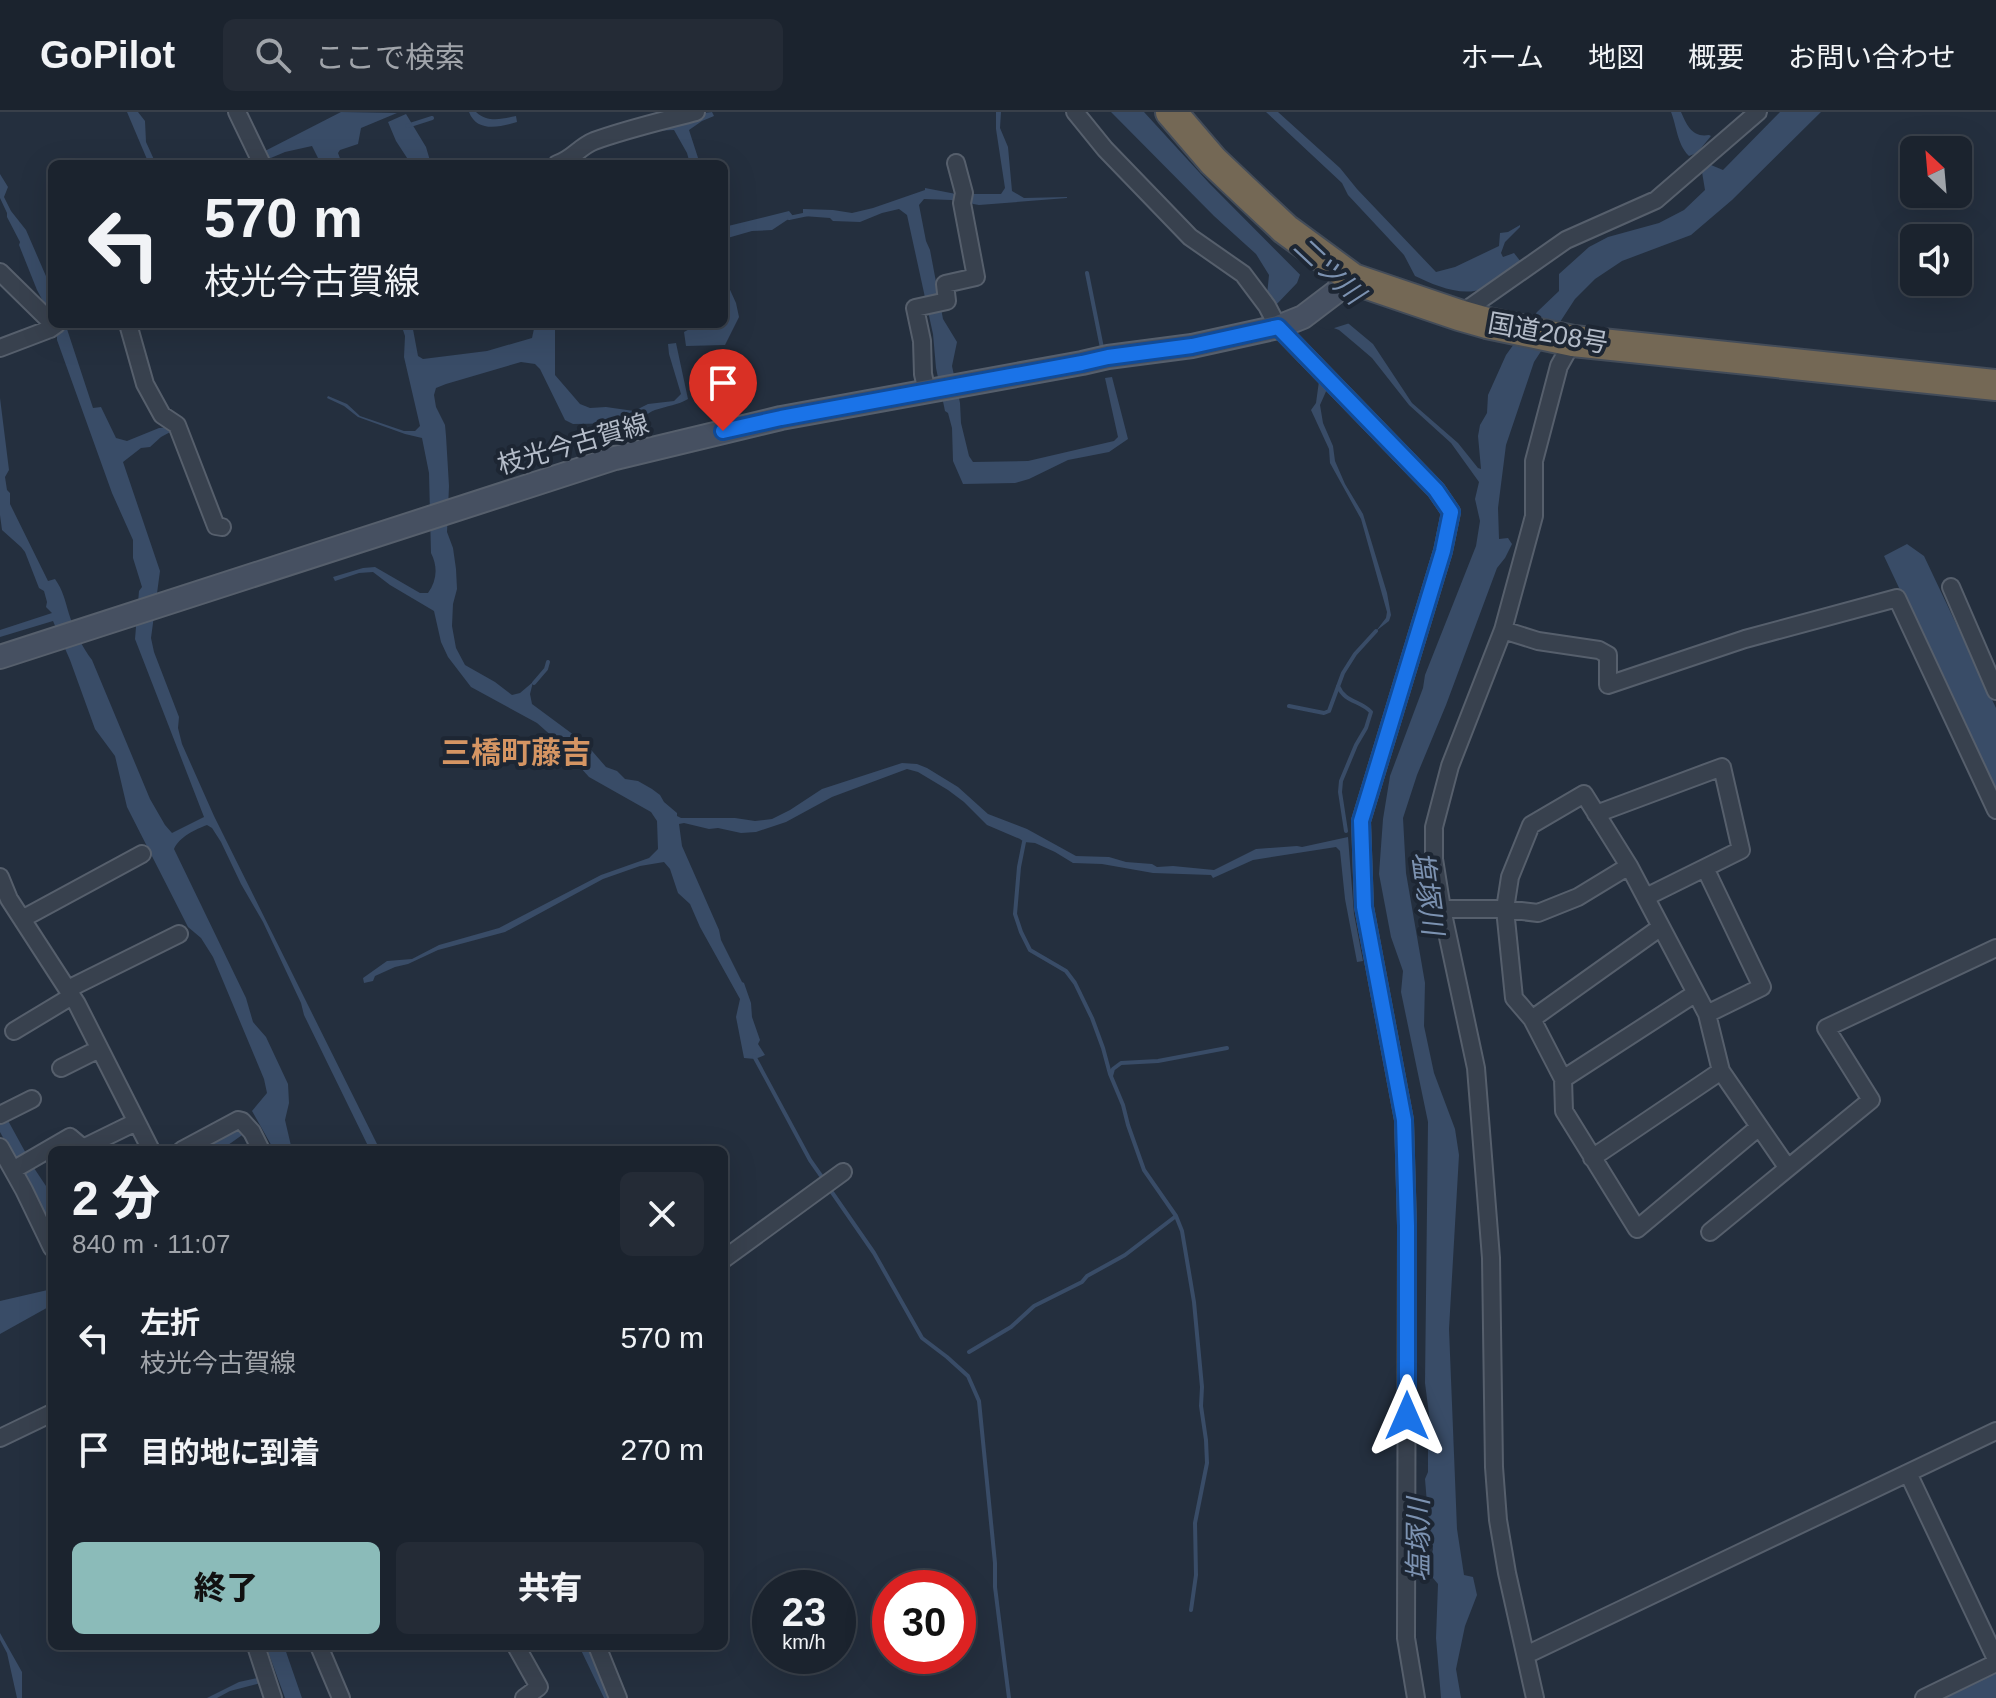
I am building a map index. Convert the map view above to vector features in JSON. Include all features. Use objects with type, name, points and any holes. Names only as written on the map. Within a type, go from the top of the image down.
[{"type":"highway","name":"国道208号","points":[[1171,112],[1213,161],[1285,229],[1353,279],[1473,319],[1573,341],[1996,385]]},
{"type":"main road","name":"枝光今古賀線","points":[[0,657],[615,458],[781,418],[1102,358],[1192,346],[1284,325],[1303,317],[1353,279]]},
{"type":"street","points":[[237,112],[260,160]]},
{"type":"street","points":[[628,112],[631,129]]},
{"type":"street","points":[[569,160],[590,142],[696,112]]},
{"type":"street","points":[[1075,112],[1105,149],[1190,237],[1243,274],[1267,306],[1436,490],[1451,512],[1443,551],[1361,821],[1364,907],[1404,1120],[1407,1226],[1406,1638],[1416,1698]]},
{"type":"street","points":[[1473,319],[1566,240],[1656,200],[1758,112]]},
{"type":"street","points":[[941,389],[923,374],[922,341],[915,308],[947,301],[945,284],[976,277],[956,163]]},
{"type":"street","points":[[0,272],[48,319]]},
{"type":"street","points":[[0,348],[49,328]]},
{"type":"street","points":[[129,328],[145,384],[162,415],[177,425],[216,526],[222,527]]},
{"type":"street","points":[[1535,1698],[1498,1520],[1494,1467],[1491,1258],[1476,1068],[1442,909],[1434,859],[1434,827],[1450,766],[1503,630],[1534,516],[1534,461],[1559,366],[1573,341]]},
{"type":"street","points":[[1951,587],[1996,691]]},
{"type":"street","points":[[1503,630],[1538,641],[1599,650],[1608,655],[1608,685],[1745,639],[1897,598],[1996,810]]},
{"type":"street","points":[[1596,814],[1722,767],[1741,850],[1646,897]]},
{"type":"street","points":[[1759,1127],[1637,1229],[1564,1111],[1563,1079],[1532,1019],[1514,998],[1505,909],[1510,877],[1531,825],[1584,794],[1629,866],[1707,1014],[1721,1071],[1787,1167]]},
{"type":"street","points":[[22,919],[142,854]]},
{"type":"street","points":[[1442,909],[1505,909],[1538,913],[1578,897],[1629,866]]},
{"type":"street","points":[[1705,868],[1762,987],[1707,1014]]},
{"type":"street","points":[[0,877],[9,899],[70,993],[149,1146]]},
{"type":"street","points":[[1532,1019],[1661,927]]},
{"type":"street","points":[[14,1031],[70,993],[179,934]]},
{"type":"street","points":[[1710,1232],[1871,1100],[1826,1028],[1996,948]]},
{"type":"street","points":[[1563,1079],[1696,993]]},
{"type":"street","points":[[61,1068],[99,1049]]},
{"type":"street","points":[[1592,1158],[1721,1071]]},
{"type":"street","points":[[3,1114],[32,1099]]},
{"type":"street","points":[[189,1146],[238,1120],[247,1127],[259,1146]]},
{"type":"street","points":[[87,1146],[136,1122]]},
{"type":"street","points":[[55,1146],[70,1137],[81,1146]]},
{"type":"street","points":[[0,1147],[21,1166],[48,1237]]},
{"type":"street","points":[[21,1166],[48,1150]]},
{"type":"street","points":[[728,1256],[843,1172]]},
{"type":"street","points":[[0,1438],[48,1415]]},
{"type":"street","points":[[1526,1655],[1996,1431]]},
{"type":"street","points":[[1908,1473],[1996,1661],[1924,1698]]},
{"type":"street","points":[[257,1650],[273,1698]]},
{"type":"street","points":[[321,1650],[341,1698]]},
{"type":"street","points":[[518,1650],[539,1687],[524,1698]]},
{"type":"street","points":[[599,1650],[618,1698]]},
{"type":"water","points":[[127,112],[138,112],[145,121],[146,142],[154,160],[147,160]]},
{"type":"water","points":[[341,112],[397,113],[361,128],[358,144],[340,150],[341,160],[319,160],[312,146],[266,160],[263,152]]},
{"type":"water","points":[[469,112],[490,119],[516,116],[517,122],[496,127],[483,126]]},
{"type":"water","points":[[712,112],[714,116],[689,130],[699,160],[689,160],[674,130],[651,131],[694,118]]},
{"type":"water","points":[[996,112],[1001,112],[1000,128],[1008,147],[1012,191],[1024,198],[1067,198],[979,205],[924,199],[919,205],[943,319],[957,342],[952,366],[969,456],[973,462],[1028,461],[1114,441],[1118,437],[1105,378],[1112,377],[1128,439],[1109,452],[1068,460],[1015,483],[963,484],[953,461],[952,428],[945,411],[933,334],[907,215],[899,209],[860,222],[833,221],[830,218],[803,216],[803,209],[852,213],[925,188],[956,194],[1001,194],[1005,188]]},
{"type":"water","name":"塩塚川","points":[[1111,112],[1144,112],[1209,183],[1349,324],[1373,344],[1412,403],[1458,443],[1481,469],[1478,436],[1487,413],[1488,395],[1506,355],[1537,312],[1559,291],[1559,274],[1589,247],[1608,237],[1659,223],[1684,210],[1705,190],[1702,172],[1711,165],[1723,170],[1780,112],[1821,112],[1732,200],[1691,235],[1622,261],[1595,279],[1575,299],[1534,362],[1506,445],[1498,508],[1499,539],[1508,538],[1512,544],[1497,568],[1403,818],[1406,873],[1425,983],[1424,1026],[1434,1073],[1455,1129],[1459,1155],[1449,1329],[1457,1529],[1464,1575],[1473,1577],[1477,1595],[1465,1626],[1456,1669],[1461,1698],[1441,1698],[1436,1638],[1438,1584],[1433,1578],[1425,1479],[1428,1472],[1428,1440],[1432,1438],[1425,1383],[1428,1122],[1401,992],[1403,971],[1391,937],[1379,874],[1390,776],[1425,675],[1476,546],[1480,521],[1475,499],[1479,482],[1451,443],[1409,405],[1372,358],[1339,330],[1277,307],[1267,295],[1269,275],[1256,254]]},
{"type":"water","points":[[1266,112],[1278,112],[1340,168],[1436,272],[1455,267],[1499,246],[1500,233],[1520,225],[1505,242],[1501,253],[1503,257],[1514,253],[1521,262],[1494,283],[1476,291],[1449,289],[1415,276],[1404,255],[1348,195],[1342,183]]},
{"type":"water","points":[[1671,112],[1681,112],[1695,133],[1711,136],[1697,153],[1689,156],[1685,151]]},
{"type":"water","points":[[406,114],[426,147],[430,160],[408,160],[388,122]]},
{"type":"water","points":[[0,174],[8,187],[4,197],[26,230],[48,281],[48,311],[37,290],[0,198]]},
{"type":"water","points":[[789,211],[793,216],[772,230],[752,231],[728,238],[728,226]]},
{"type":"water","points":[[728,285],[739,317],[725,345],[686,346],[684,332],[691,328],[728,328]]},
{"type":"water","points":[[67,328],[93,408],[101,407],[116,438],[127,441],[159,428],[172,427],[174,430],[123,462],[160,571],[151,638],[154,652],[179,717],[182,744],[214,816],[378,1146],[368,1146],[263,922],[221,842],[207,825],[184,837],[174,849],[246,998],[253,1022],[266,1037],[288,1084],[289,1103],[285,1120],[291,1146],[272,1146],[252,1111],[267,1093],[264,1079],[213,957],[201,938],[188,927],[127,807],[115,756],[95,729],[53,621],[0,637],[0,630],[52,613],[46,607],[44,591],[39,588],[25,552],[2,530],[0,398],[9,470],[5,477],[10,504],[48,581],[55,579],[60,587],[76,632],[92,660],[150,799],[172,833],[204,817],[135,639],[139,591],[142,587],[133,558],[133,540],[112,493],[57,340],[57,329]]},
{"type":"water","points":[[402,328],[413,328],[418,356],[423,359],[487,351],[532,338],[534,328],[555,328],[555,375],[580,404],[590,408],[634,411],[648,404],[674,401],[681,394],[668,344],[676,343],[688,399],[655,410],[631,423],[573,424],[565,420],[540,369],[535,364],[521,362],[446,384],[436,388],[434,395],[446,436],[449,486],[447,532],[453,548],[457,589],[452,626],[456,648],[465,665],[512,695],[520,693],[533,682],[530,694],[532,704],[586,744],[606,767],[660,795],[677,816],[755,821],[772,819],[822,789],[902,763],[927,768],[958,787],[988,814],[1027,829],[1076,856],[1109,857],[1157,867],[1214,870],[1256,849],[1302,847],[1348,837],[1354,914],[1363,961],[1357,962],[1340,851],[1336,847],[1253,860],[1213,878],[1211,875],[1153,873],[1102,864],[1073,863],[1035,843],[1024,842],[987,825],[948,790],[907,769],[832,797],[786,822],[756,832],[741,833],[679,824],[682,846],[751,1003],[760,1040],[758,1044],[765,1055],[755,1059],[744,1058],[736,1017],[740,999],[690,904],[678,893],[670,869],[664,862],[640,866],[603,879],[505,932],[438,950],[364,983],[363,978],[387,961],[412,959],[439,945],[499,928],[601,875],[649,858],[658,849],[657,821],[651,812],[589,777],[537,723],[471,687],[448,657],[434,611],[373,572],[335,581],[333,577],[375,567],[420,593],[428,593],[435,578],[436,568],[431,553],[429,473],[422,438],[358,417],[327,398],[347,404],[360,416],[404,431],[415,431],[420,426],[404,357]]},
{"type":"water","points":[[1319,381],[1328,387],[1320,405],[1335,461],[1363,514],[1387,593],[1391,615],[1389,621],[1376,631],[1387,612],[1361,519],[1330,463],[1329,449],[1311,410],[1316,403]]},
{"type":"water","points":[[1907,544],[1924,556],[1996,708],[1996,794],[1884,556]]},
{"type":"water","points":[[0,1106],[48,1189],[48,1226],[28,1183],[0,1132]]},
{"type":"water","points":[[248,1122],[252,1128],[227,1146],[200,1146]]},
{"type":"water","points":[[48,1290],[48,1307],[0,1334],[0,1301]]},
{"type":"water","points":[[0,1633],[22,1672],[22,1698],[17,1698]]},
{"type":"water","points":[[267,1650],[285,1650],[302,1698],[285,1698]]},
{"type":"water","points":[[581,1650],[593,1650],[611,1698],[604,1698]]},
{"type":"water","points":[[1996,1673],[1996,1698],[1942,1698]]},
{"type":"water","points":[[262,1677],[265,1682],[230,1691],[217,1698],[207,1698],[239,1682]]},
{"type":"pier","points":[[1301,272],[1350,323],[1328,330],[1282,314],[1274,307],[1297,283]]},
{"type":"waterway","points":[[407,126],[432,118]]},
{"type":"waterway","points":[[789,218],[808,214]]},
{"type":"waterway","points":[[1087,273],[1103,353]]},
{"type":"waterway","points":[[1289,706],[1324,713],[1329,711],[1343,673],[1376,631]]},
{"type":"waterway","points":[[534,683],[548,662]]},
{"type":"waterway","points":[[1338,686],[1345,696],[1371,712],[1341,781],[1346,831]]},
{"type":"waterway","points":[[1024,842],[1015,914],[1021,932],[1030,950],[1066,971],[1075,983],[1092,1018],[1144,1170],[1176,1216],[1182,1231],[1194,1302],[1207,1463],[1195,1523],[1196,1575],[1191,1610]]},
{"type":"waterway","points":[[1111,1076],[1113,1069],[1121,1063],[1158,1061],[1227,1048]]},
{"type":"waterway","points":[[754,1056],[824,1180]]},
{"type":"waterway","points":[[829,1188],[874,1253],[922,1338],[968,1376],[979,1401],[995,1587],[1009,1698]]},
{"type":"waterway","points":[[969,1352],[1011,1327],[1034,1306],[1082,1282],[1087,1276],[1125,1255],[1176,1216]]},
{"type":"district","name":"三橋町藤吉","points":[[516,753]]},
{"type":"route","points":[[723,431],[1096,359],[1192,346],[1278,327],[1436,490],[1451,512],[1443,551],[1361,821],[1364,907],[1404,1120],[1407,1416]]},
{"type":"water label","name":"二ツ川","points":[[1329,270]]}]
